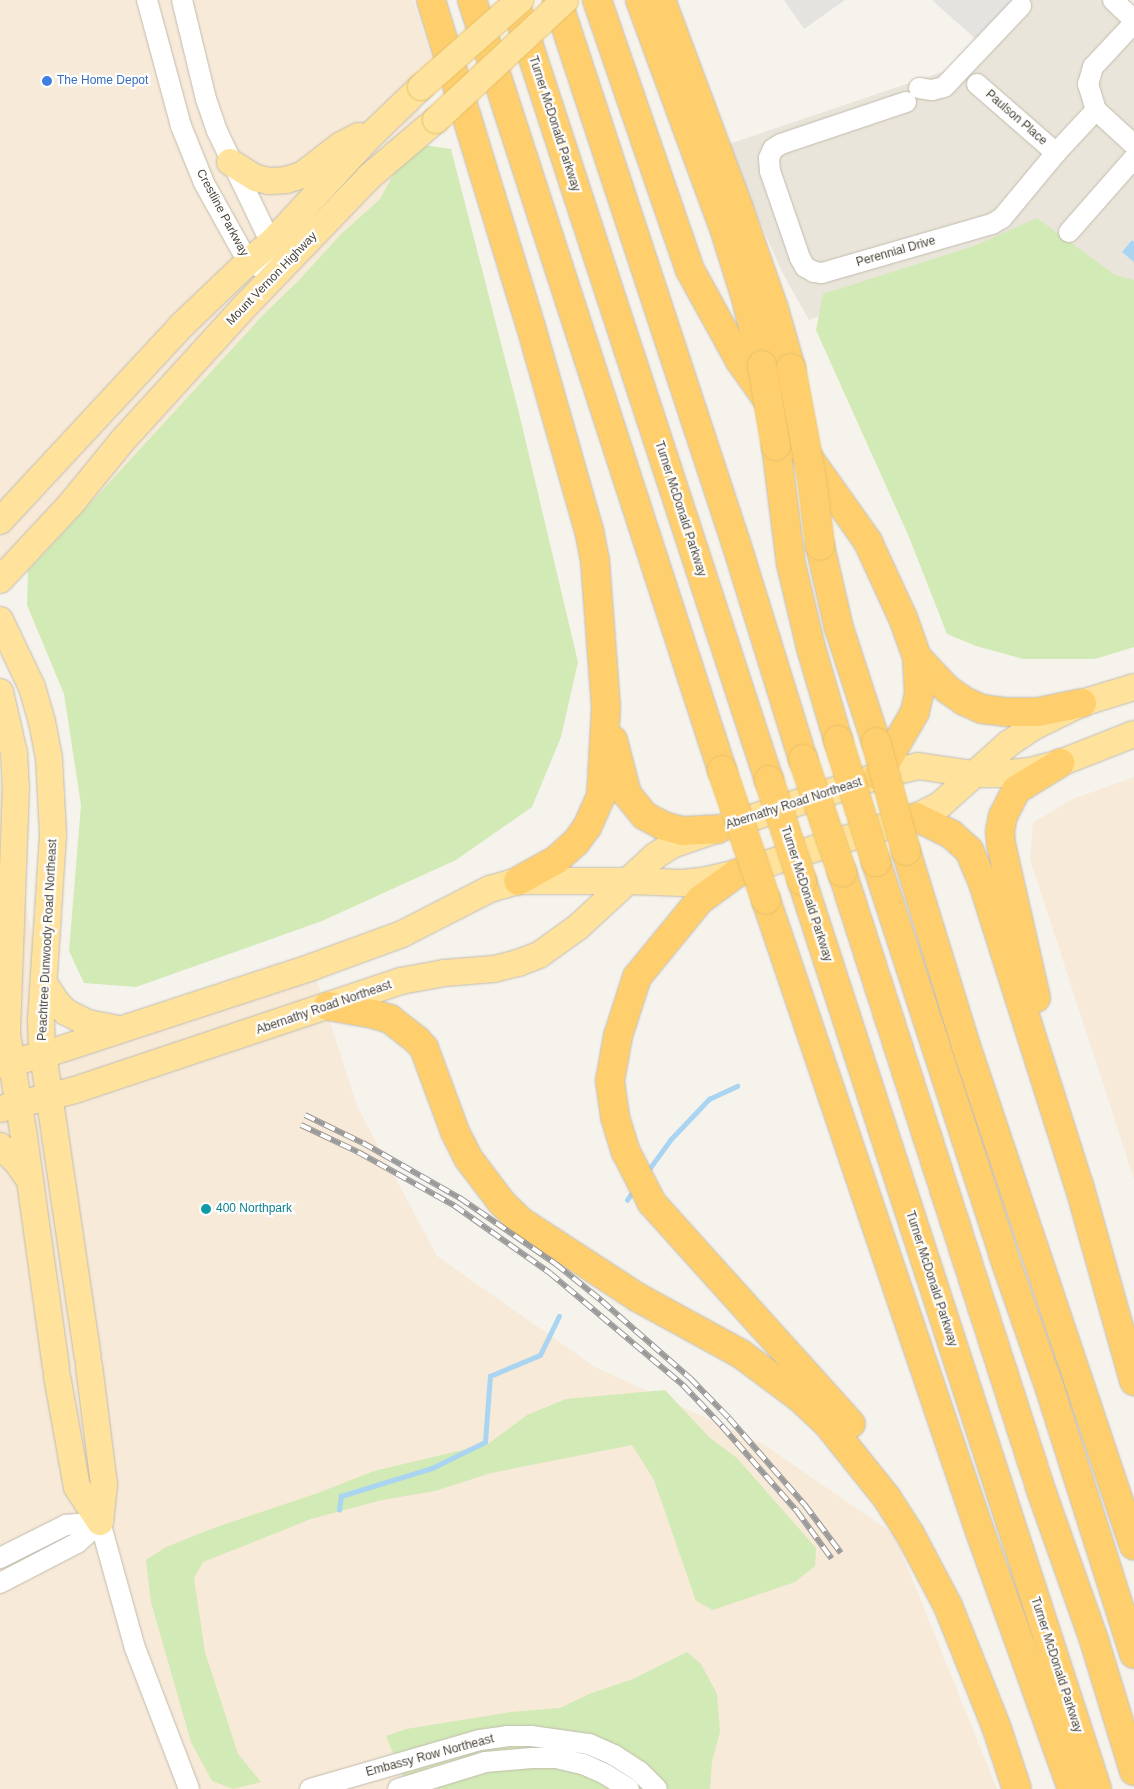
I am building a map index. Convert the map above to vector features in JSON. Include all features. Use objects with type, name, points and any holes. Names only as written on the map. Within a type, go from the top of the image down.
[{"type":"highway","points":[[431,0],[531,328],[589,530],[595,561],[606,707],[601,796],[587,827],[556,860],[518,882]]},
{"type":"highway","points":[[472,0],[722,770],[979,1530],[1072,1789]]},
{"type":"highway","name":"Turner McDonald Parkway","points":[[514,0],[1096,1789]]},
{"type":"highway","points":[[557,0],[736,543],[803,759],[842,872],[1042,1493],[1094,1640],[1134,1771]]},
{"type":"highway","points":[[597,0],[690,270],[740,361],[868,542],[904,618],[917,657],[919,694],[915,712],[878,776]]},
{"type":"highway","points":[[640,0],[723,224],[746,298],[762,365],[776,446],[792,564],[811,648],[838,740],[1000,1245],[1056,1407],[1134,1654]]},
{"type":"highway","points":[[661,0],[774,309],[792,368],[811,470],[820,546],[839,628],[876,742],[906,851],[963,1037],[1134,1546]]},
{"type":"highway","points":[[917,657],[947,689],[964,701],[982,709],[1005,712],[1038,712],[1082,703]]},
{"type":"highway","points":[[606,707],[622,779],[635,805],[645,816],[664,826],[683,831],[718,829]]},
{"type":"highway","points":[[1060,763],[1016,790],[1003,816],[1001,844],[1080,1184],[1134,1381]]},
{"type":"highway","points":[[916,817],[952,834],[969,850],[982,880],[1080,1184]]},
{"type":"highway","points":[[737,873],[700,900],[637,977],[618,1036],[610,1081],[615,1117],[623,1143],[652,1203],[858,1432],[901,1486],[928,1531],[966,1616],[996,1726],[1017,1789]]},
{"type":"highway","points":[[328,1006],[390,1019],[417,1040],[424,1048],[455,1132],[468,1158],[502,1203],[522,1222],[637,1297],[741,1354],[799,1397],[827,1423],[887,1498],[910,1534],[948,1606],[996,1726]]},
{"type":"main road","name":"Mount Vernon Highway","points":[[0,521],[182,326],[248,262],[271,243],[372,134],[421,87],[520,0]]},
{"type":"main road","name":"Mount Vernon Highway","points":[[0,580],[70,505],[123,440],[276,274],[369,177],[436,120],[565,0]]},
{"type":"main road","points":[[230,162],[256,178],[269,181],[286,180],[309,170],[340,145],[356,137],[372,134]]},
{"type":"main road","name":"Peachtree Dunwoody Road Northeast","points":[[0,620],[32,687],[49,758],[53,835],[41,1021],[43,1055],[89,1362],[104,1484],[100,1522]]},
{"type":"main road","points":[[5,1064],[43,1055],[312,967],[393,938],[490,889],[518,882],[628,881],[683,883],[737,873],[916,817],[940,805],[973,774],[1033,727],[1082,703],[1134,687]]},
{"type":"main road","name":"Peachtree Dunwoody Road Northeast","points":[[0,692],[14,753],[16,786],[16,821],[4,979],[7,1034],[5,1064],[9,1107],[24,1137],[28,1178],[56,1371],[77,1487],[100,1522]]},
{"type":"main road","name":"Abernathy Road Northeast","points":[[9,1107],[50,1098],[401,981],[444,973],[494,969],[539,955],[578,927],[655,856],[672,845],[718,829],[878,776],[918,766],[973,774],[1002,774],[1030,771],[1060,763],[1134,734]]},
{"type":"main road","points":[[44,983],[57,1003],[77,1018],[100,1027],[121,1028]]},
{"type":"main road","points":[[0,1146],[17,1162],[28,1178]]},
{"type":"street","name":"Crestline Parkway","points":[[147,0],[181,126],[192,155],[219,211],[248,262],[276,274]]},
{"type":"street","points":[[182,0],[206,99],[230,162],[271,243],[276,274]]},
{"type":"street","points":[[1113,0],[1134,21],[1093,67],[1088,84],[1096,110],[1134,145]]},
{"type":"street","name":"Perennial Drive","points":[[1022,6],[944,87],[912,95],[781,144],[773,149],[769,158],[770,171],[800,258],[806,267],[814,272],[822,273],[992,224],[1002,218],[1056,152],[1096,110]]},
{"type":"street","name":"Paulson Place","points":[[977,84],[1056,152]]},
{"type":"street","points":[[1069,232],[1134,158]]},
{"type":"street","points":[[0,1558],[66,1525],[100,1522]]},
{"type":"street","points":[[0,1583],[76,1544],[100,1522]]},
{"type":"street","name":"Peachtree Dunwoody Road Northeast","points":[[100,1522],[135,1648],[189,1789]]},
{"type":"street","name":"Embassy Row Northeast","points":[[310,1789],[480,1740],[506,1736],[531,1736],[589,1744],[614,1755],[639,1771],[657,1789]]},
{"type":"street","name":"Embassy Row Northeast","points":[[398,1789],[485,1762],[532,1758],[556,1758],[583,1764],[605,1774],[628,1789]]},
{"type":"shaded area","points":[[0,0],[413,0],[434,64],[410,143],[380,199],[341,234],[299,280],[263,315],[28,571],[0,576]]},
{"type":"shaded area","points":[[784,0],[845,0],[804,29]]},
{"type":"shaded area","points":[[932,0],[1024,0],[980,43]]},
{"type":"shaded area","points":[[1013,0],[1112,0],[1134,20],[1134,320],[1005,246],[809,320],[782,272],[726,145],[945,71]]},
{"type":"shaded area","points":[[1134,777],[1134,1179],[1030,859],[1033,823],[1070,800]]},
{"type":"shaded area","points":[[0,779],[58,1063],[316,979],[358,1108],[437,1256],[595,1367],[763,1444],[894,1534],[997,1789],[0,1789]]},
{"type":"green space","points":[[410,143],[451,149],[519,413],[578,662],[561,737],[532,807],[456,860],[322,921],[136,987],[84,983],[69,951],[81,805],[64,694],[27,605],[28,571],[263,315],[299,280],[341,234],[380,199]]},
{"type":"green space","points":[[1037,218],[1115,275],[1134,280],[1134,647],[1095,659],[1023,659],[976,646],[947,634],[909,537],[816,330],[823,294],[974,246]]},
{"type":"green space","points":[[665,1390],[710,1438],[737,1458],[816,1548],[815,1566],[795,1582],[713,1610],[696,1601],[654,1480],[632,1445],[491,1473],[435,1491],[382,1500],[311,1519],[203,1562],[194,1578],[205,1652],[238,1754],[261,1782],[233,1789],[212,1781],[191,1742],[151,1602],[146,1560],[166,1547],[214,1528],[318,1493],[374,1471],[488,1444],[527,1415],[566,1399]]},
{"type":"green space","points":[[687,1652],[701,1664],[717,1694],[720,1732],[712,1761],[710,1789],[408,1789],[386,1736],[406,1729],[511,1712],[560,1708],[589,1694],[633,1679]]},
{"type":"water","points":[[1132,240],[1134,242],[1134,262],[1122,252]]},
{"type":"waterway","points":[[647,1172],[670,1140],[709,1099],[737,1086]]},
{"type":"waterway","points":[[627,1200],[635,1188]]},
{"type":"waterway","points":[[339,1510],[341,1496],[432,1468],[485,1442],[490,1376],[540,1355],[559,1316]]},
{"type":"railway","points":[[305,1115],[363,1143],[460,1198],[556,1264],[602,1301],[690,1378],[729,1418],[805,1505],[841,1553]]},
{"type":"railway","points":[[301,1125],[358,1152],[455,1206],[550,1273],[683,1385],[797,1511],[832,1559]]},
{"type":"place","name":"The Home Depot","points":[[47,81]]},
{"type":"place","name":"400 Northpark","points":[[206,1209]]}]
